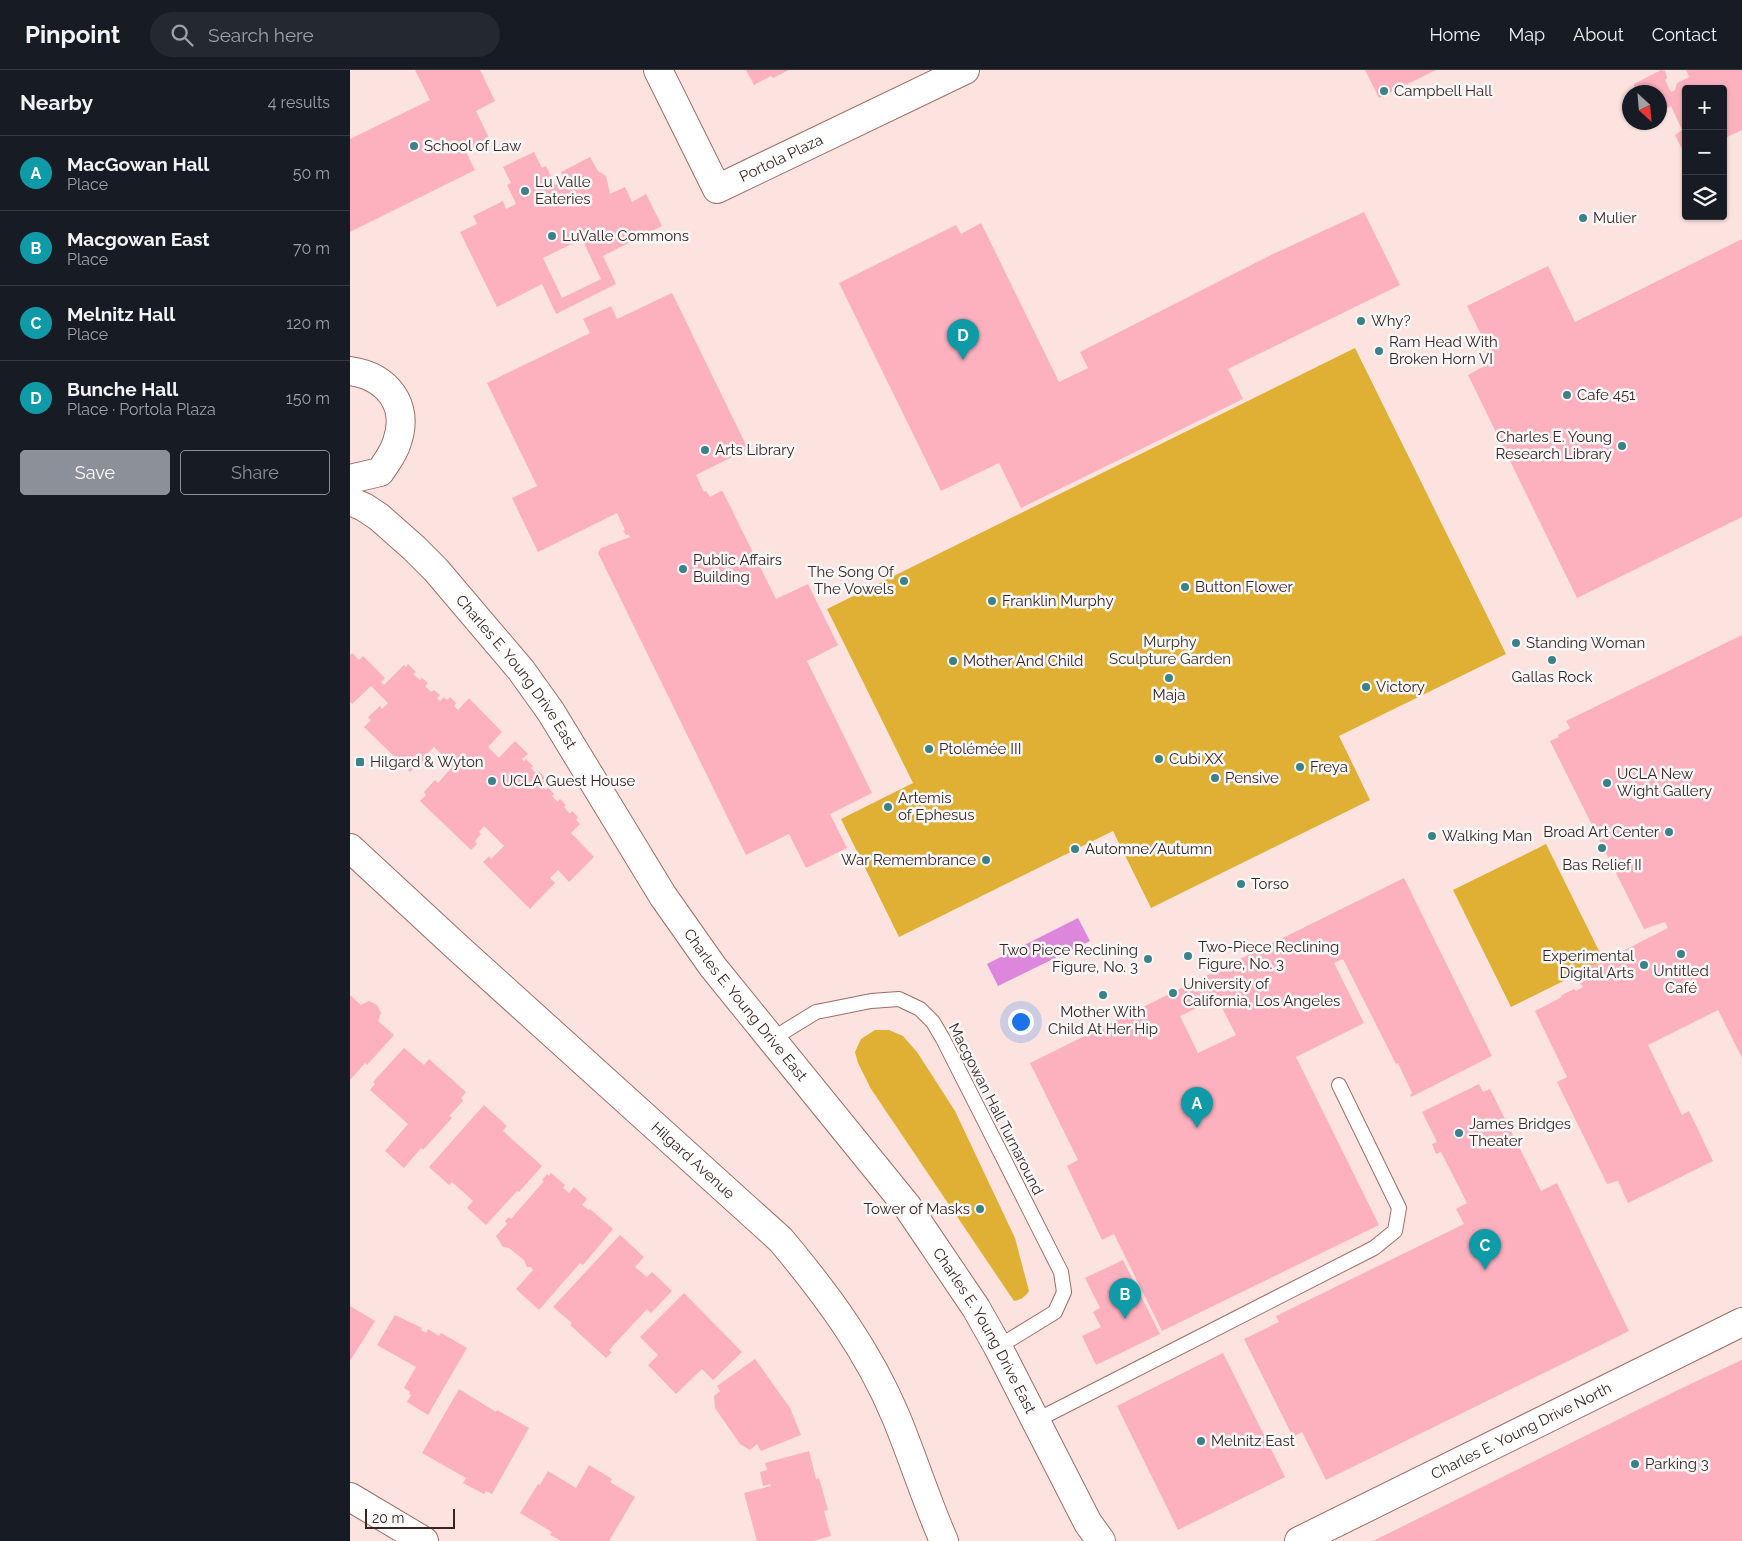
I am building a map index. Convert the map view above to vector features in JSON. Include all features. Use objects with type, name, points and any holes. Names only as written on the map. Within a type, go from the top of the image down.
[{"type":"street","name":"Portola Plaza","points":[[658,70],[717,189],[965,70]]},
{"type":"street","points":[[350,371],[364,373],[380,381],[392,393],[400,409],[401,427],[397,444],[380,472],[350,479]]},
{"type":"street","name":"Charles E. Young Drive East","points":[[350,502],[364,507],[378,517],[414,548],[436,570],[521,670],[551,712],[662,896],[713,967],[907,1206],[976,1308],[1088,1523],[1101,1541]]},
{"type":"street","name":"Hilgard Avenue","points":[[350,848],[781,1240],[816,1281],[840,1314],[870,1364],[896,1417],[944,1541]]},
{"type":"street","name":"Charles E. Young Drive North","points":[[1299,1541],[1742,1322]]},
{"type":"street","points":[[350,1497],[424,1541]]},
{"type":"lane","name":"Macgowan Hall Turnaround","points":[[772,1039],[816,1012],[871,1001],[899,999],[920,1009],[933,1022],[1061,1272],[1064,1292],[1055,1312],[998,1347]]},
{"type":"lane","points":[[1036,1421],[1374,1248],[1395,1231],[1399,1208],[1339,1085]]},
{"type":"green space","name":"Murphy Sculpture Garden","points":[[1355,348],[1506,654],[1339,736],[1370,800],[1151,908],[1113,831],[899,937],[841,819],[913,783],[827,609]]},
{"type":"green space","points":[[1546,844],[1604,961],[1511,1007],[1453,890]]},
{"type":"green space","points":[[875,1030],[889,1030],[903,1036],[917,1052],[955,1111],[1015,1238],[1029,1291],[1021,1299],[1014,1301],[871,1089],[858,1063],[855,1052],[861,1039]]},
{"type":"shaded area","points":[[1078,918],[1090,941],[998,986],[987,964]]},
{"type":"building","name":"School of Law","points":[[415,70],[480,70],[495,101],[476,111],[490,140],[466,152],[475,170],[350,232],[350,139],[430,100]]},
{"type":"building","points":[[746,70],[789,70],[773,78],[771,76],[754,85]]},
{"type":"building","name":"Campbell Hall","points":[[1365,70],[1436,70],[1379,98]]},
{"type":"building","points":[[1661,70],[1665,71],[1667,78],[1665,80],[1671,92],[1675,90],[1677,83],[1689,77],[1686,70],[1742,70],[1742,130],[1727,137],[1727,85],[1682,85],[1682,130],[1671,106],[1667,108],[1667,85],[1634,84]]},
{"type":"building","points":[[1682,130],[1682,149],[1675,135]]},
{"type":"building","name":"LuValle Commons","points":[[534,152],[542,168],[546,166],[555,185],[565,180],[561,172],[590,157],[598,171],[606,176],[610,194],[625,187],[632,202],[646,194],[662,226],[603,256],[616,284],[556,314],[542,284],[497,307],[460,232],[477,224],[473,216],[503,201],[506,209],[516,204],[507,185],[511,183],[503,167]],"holes":[[[582,239],[601,279],[562,298],[543,258]]]},
{"type":"building","points":[[1364,212],[1400,285],[1228,369],[1243,399],[1021,508],[999,463],[941,491],[839,283],[956,225],[961,234],[981,223],[1059,382],[1088,368],[1080,352],[1267,257]]},
{"type":"building","name":"Charles E. Young Research Library","points":[[1742,239],[1742,517],[1577,598],[1468,375],[1494,361],[1467,306],[1548,266],[1575,322]]},
{"type":"building","name":"Public Affairs Building","points":[[672,293],[748,449],[696,475],[703,490],[710,497],[721,491],[723,492],[776,599],[808,584],[838,645],[807,661],[872,793],[830,814],[847,848],[806,868],[789,834],[746,855],[598,553],[601,548],[630,537],[623,531],[625,530],[617,513],[538,552],[512,498],[537,486],[487,383],[590,333],[583,319],[611,306],[617,319]]},
{"type":"building","name":"Broad Art Center","points":[[1742,635],[1742,1058],[1718,1010],[1648,1045],[1682,1115],[1689,1111],[1713,1161],[1628,1203],[1618,1181],[1607,1184],[1557,1082],[1567,1077],[1535,1011],[1574,989],[1576,991],[1583,987],[1576,978],[1583,969],[1580,969],[1597,964],[1668,928],[1665,922],[1644,929],[1550,741],[1559,737],[1558,735],[1570,728],[1566,721]]},
{"type":"building","name":"UCLA Guest House","points":[[352,653],[359,660],[363,656],[385,678],[381,682],[384,685],[404,665],[406,667],[408,664],[416,672],[413,674],[420,680],[422,678],[428,683],[425,686],[431,692],[434,690],[440,695],[437,698],[440,701],[444,697],[447,700],[450,697],[456,703],[454,706],[458,710],[469,698],[502,732],[488,747],[499,758],[515,741],[528,754],[522,759],[524,761],[526,759],[533,766],[531,768],[537,774],[539,771],[545,778],[543,780],[547,783],[543,787],[546,790],[548,787],[554,794],[552,796],[558,802],[560,799],[566,805],[564,807],[570,814],[572,811],[578,817],[576,820],[580,824],[571,833],[594,857],[569,882],[558,870],[550,878],[555,883],[530,909],[483,862],[489,856],[491,859],[504,846],[484,826],[479,832],[481,834],[475,841],[477,844],[471,850],[420,801],[426,795],[424,792],[435,780],[438,783],[453,766],[434,747],[425,756],[428,759],[420,767],[417,765],[410,772],[364,727],[371,720],[368,717],[380,706],[382,709],[388,703],[371,686],[352,704],[350,702],[350,655]]},
{"type":"building","points":[[1404,878],[1492,1056],[1411,1097],[1412,1093],[1398,1063],[1396,1064],[1343,959],[1334,963],[1364,1023],[1296,1057],[1379,1225],[1162,1331],[1114,1234],[1102,1240],[1067,1166],[1078,1160],[1030,1063]],"holes":[[[1217,998],[1236,1035],[1198,1053],[1180,1016]]]},
{"type":"building","points":[[350,995],[361,1005],[369,1001],[377,1005],[381,1013],[378,1021],[394,1035],[367,1065],[365,1063],[350,1080]]},
{"type":"building","points":[[404,1048],[424,1065],[429,1059],[466,1092],[461,1098],[463,1101],[449,1116],[452,1118],[423,1150],[421,1148],[404,1168],[385,1151],[408,1124],[370,1090],[375,1084],[373,1082]]},
{"type":"building","points":[[1479,1084],[1483,1092],[1490,1089],[1541,1191],[1557,1183],[1629,1331],[1326,1480],[1302,1432],[1293,1437],[1244,1339],[1279,1322],[1276,1316],[1464,1224],[1456,1209],[1467,1203],[1441,1152],[1436,1154],[1432,1144],[1437,1142],[1422,1112]]},
{"type":"building","points":[[484,1105],[507,1126],[503,1131],[542,1166],[486,1225],[467,1208],[473,1201],[452,1182],[449,1185],[429,1167]]},
{"type":"building","points":[[551,1173],[565,1185],[563,1188],[569,1193],[574,1187],[587,1199],[582,1205],[590,1209],[613,1229],[583,1265],[580,1263],[539,1310],[516,1289],[533,1270],[531,1267],[527,1267],[524,1260],[509,1248],[503,1247],[496,1236],[507,1224],[505,1221],[509,1217],[511,1219],[544,1181],[542,1180],[547,1174],[549,1176]]},
{"type":"building","points":[[620,1235],[644,1257],[635,1267],[647,1277],[652,1272],[672,1291],[651,1313],[647,1309],[609,1350],[612,1352],[606,1358],[570,1325],[572,1323],[553,1307]]},
{"type":"building","points":[[1123,1260],[1160,1334],[1096,1365],[1082,1336],[1101,1327],[1093,1312],[1100,1308],[1085,1278]]},
{"type":"building","points":[[684,1293],[742,1352],[713,1380],[702,1369],[676,1394],[648,1365],[658,1355],[640,1337]]},
{"type":"building","points":[[350,1306],[375,1321],[350,1361]]},
{"type":"building","points":[[395,1315],[422,1328],[421,1330],[426,1333],[428,1329],[439,1336],[441,1333],[467,1348],[428,1415],[407,1402],[411,1395],[404,1388],[416,1367],[377,1345]]},
{"type":"building","name":"Melnitz East","points":[[1223,1353],[1285,1477],[1178,1530],[1117,1406]]},
{"type":"building","points":[[755,1359],[790,1408],[801,1435],[761,1451],[757,1444],[750,1450],[740,1444],[715,1408],[714,1396],[720,1391],[717,1386]]},
{"type":"building","name":"Parking 3","points":[[1742,1360],[1742,1541],[1373,1541],[1684,1387]]},
{"type":"building","points":[[459,1389],[496,1412],[497,1410],[529,1428],[492,1494],[486,1491],[484,1494],[463,1483],[466,1478],[422,1453]]},
{"type":"building","points":[[809,1451],[816,1479],[819,1478],[828,1510],[824,1511],[831,1536],[813,1541],[757,1541],[744,1493],[771,1486],[770,1484],[763,1486],[760,1472],[767,1470],[765,1463]]},
{"type":"building","points":[[589,1465],[612,1479],[610,1482],[635,1497],[609,1541],[561,1541],[550,1535],[552,1532],[520,1513],[548,1471],[576,1488]]},
{"type":"place","name":"Campbell Hall","points":[[1384,91]]},
{"type":"place","name":"School of Law","points":[[414,146]]},
{"type":"place","name":"Lu Valle Eateries","points":[[525,191]]},
{"type":"place","name":"Mulier","points":[[1583,218]]},
{"type":"place","name":"LuValle Commons","points":[[552,236]]},
{"type":"place","name":"Why?","points":[[1361,321]]},
{"type":"place","name":"Ram Head With Broken Horn VI","points":[[1379,351]]},
{"type":"place","name":"Bunche Hall","points":[[963,360]]},
{"type":"place","name":"Cafe 451","points":[[1567,395]]},
{"type":"place","name":"Charles E. Young Research Library","points":[[1622,446]]},
{"type":"place","name":"Arts Library","points":[[705,450]]},
{"type":"place","name":"Public Affairs Building","points":[[683,569]]},
{"type":"place","name":"The Song Of The Vowels","points":[[904,581]]},
{"type":"place","name":"Button Flower","points":[[1185,587]]},
{"type":"place","name":"Franklin Murphy","points":[[992,601]]},
{"type":"place","name":"Standing Woman","points":[[1516,643]]},
{"type":"place","name":"Gallas Rock","points":[[1552,660]]},
{"type":"place","name":"Mother And Child","points":[[953,661]]},
{"type":"place","name":"Maja","points":[[1169,678]]},
{"type":"place","name":"Victory","points":[[1366,687]]},
{"type":"place","name":"Ptolémée III","points":[[929,749]]},
{"type":"place","name":"Cubi XX","points":[[1159,759]]},
{"type":"place","name":"Hilgard & Wyton","points":[[360,762]]},
{"type":"place","name":"Freya","points":[[1300,767]]},
{"type":"place","name":"Pensive","points":[[1215,778]]},
{"type":"place","name":"UCLA Guest House","points":[[492,781]]},
{"type":"place","name":"UCLA New Wight Gallery","points":[[1607,783]]},
{"type":"place","name":"Artemis of Ephesus","points":[[888,807]]},
{"type":"place","name":"Broad Art Center","points":[[1669,832]]},
{"type":"place","name":"Walking Man","points":[[1432,836]]},
{"type":"place","name":"Bas Relief II","points":[[1602,848]]},
{"type":"place","name":"Automne/Autumn","points":[[1075,849]]},
{"type":"place","name":"War Remembrance","points":[[986,860]]},
{"type":"place","name":"Torso","points":[[1241,884]]},
{"type":"place","name":"Untitled Café","points":[[1681,954]]},
{"type":"place","name":"Two-Piece Reclining Figure, No. 3","points":[[1188,956]]},
{"type":"place","name":"Two Piece Reclining Figure, No. 3","points":[[1148,959]]},
{"type":"place","name":"Experimental Digital Arts","points":[[1644,965]]},
{"type":"place","name":"University of California, Los Angeles","points":[[1173,993]]},
{"type":"place","name":"Mother With Child At Her Hip","points":[[1103,995]]},
{"type":"place","name":"MacGowan Hall","points":[[1197,1128]]},
{"type":"place","name":"James Bridges Theater","points":[[1459,1133]]},
{"type":"place","name":"Tower of Masks","points":[[980,1209]]},
{"type":"place","name":"Melnitz Hall","points":[[1485,1270]]},
{"type":"place","name":"Macgowan East","points":[[1125,1319]]},
{"type":"place","name":"Melnitz East","points":[[1201,1441]]},
{"type":"place","name":"Parking 3","points":[[1635,1464]]}]
